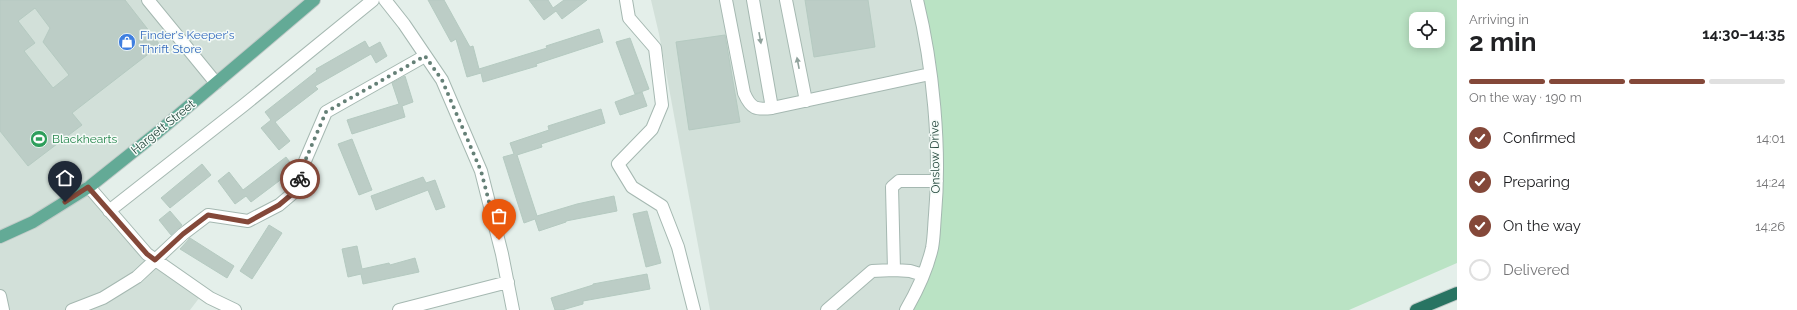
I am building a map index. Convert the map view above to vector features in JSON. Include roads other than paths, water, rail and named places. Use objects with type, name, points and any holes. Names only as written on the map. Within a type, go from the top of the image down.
[{"type":"highway","points":[[1416,310],[1457,293]]},
{"type":"main road","name":"Hargett Street","points":[[0,237],[33,222],[88,187],[158,132],[314,0]]},
{"type":"street","points":[[148,0],[216,83]]},
{"type":"street","points":[[110,211],[373,0]]},
{"type":"street","points":[[385,0],[442,80],[481,171],[502,254],[513,310]]},
{"type":"street","points":[[626,0],[629,18],[655,48],[662,105],[652,129],[618,164],[632,187],[662,206],[678,247],[694,310]]},
{"type":"street","points":[[726,0],[744,93],[749,104],[755,108],[772,108],[930,74]]},
{"type":"street","points":[[753,0],[772,108]]},
{"type":"street","points":[[786,0],[806,101]]},
{"type":"street","name":"Onslow Drive","points":[[906,310],[917,291],[932,248],[937,181],[933,107],[926,34],[917,0]]},
{"type":"street","points":[[72,310],[104,298],[137,277],[183,234],[208,215],[248,222],[279,205],[298,189],[305,161],[326,112],[425,56]]},
{"type":"street","points":[[894,270],[892,187],[899,181],[937,181]]},
{"type":"street","points":[[88,187],[147,254],[210,298],[235,310]]},
{"type":"street","points":[[827,310],[872,271],[910,271],[922,275]]},
{"type":"street","points":[[399,310],[508,282]]},
{"type":"place","name":"Finder's Keeper's Thrift Store","points":[[127,42]]},
{"type":"place","name":"Blackhearts","points":[[39,139]]}]
